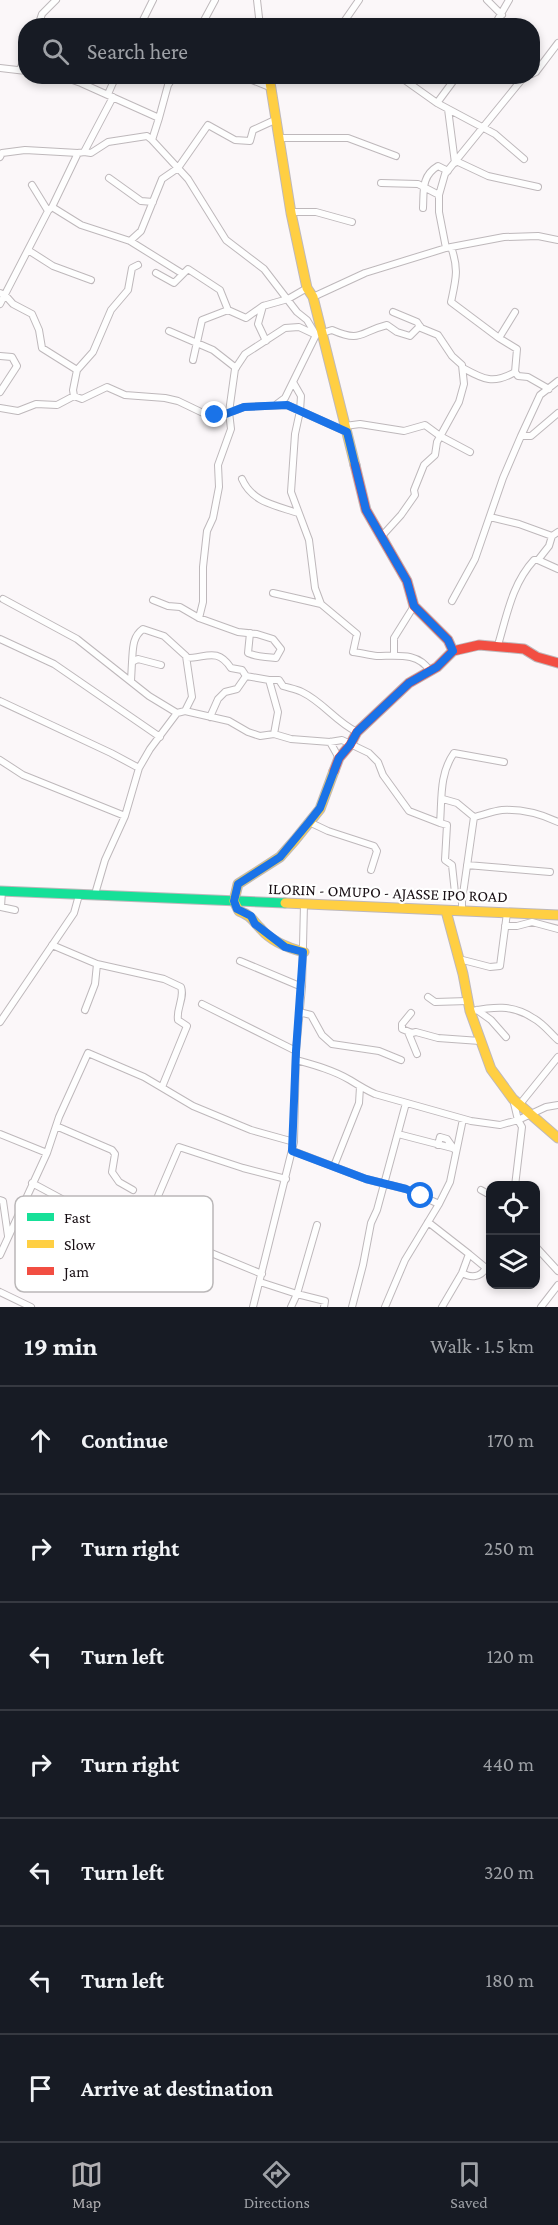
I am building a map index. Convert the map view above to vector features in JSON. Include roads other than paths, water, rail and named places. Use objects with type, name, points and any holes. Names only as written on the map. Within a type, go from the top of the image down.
[{"type":"main road","points":[[271,84],[291,212],[307,288],[313,297],[318,334],[346,429],[366,510],[407,581],[414,606],[448,640],[453,651]]},
{"type":"main road","points":[[303,952],[285,947],[255,924],[251,916],[237,909],[234,901],[238,884],[280,857],[320,808],[339,758],[357,732],[409,683],[430,671],[453,651],[479,645],[498,645],[524,649],[537,657],[558,663]]},
{"type":"main road","name":"ILORIN - OMUPO - AJASSE IPO ROAD","points":[[1,891],[446,910],[462,905],[558,915]]},
{"type":"main road","points":[[446,910],[480,1041],[491,1069],[517,1102],[558,1138]]},
{"type":"street","points":[[41,18],[56,0]]},
{"type":"street","points":[[144,18],[153,0]]},
{"type":"street","points":[[205,18],[215,0]]},
{"type":"street","points":[[257,0],[259,18]]},
{"type":"street","points":[[347,18],[359,0]]},
{"type":"street","points":[[487,0],[502,15]]},
{"type":"street","points":[[500,18],[509,0]]},
{"type":"street","points":[[540,67],[558,43]]},
{"type":"street","points":[[0,68],[18,70]]},
{"type":"street","points":[[82,84],[159,118]]},
{"type":"street","points":[[0,304],[2,294],[81,153],[113,84]]},
{"type":"street","points":[[152,140],[169,84]]},
{"type":"street","points":[[262,84],[272,88]]},
{"type":"street","points":[[410,84],[437,103],[495,134],[524,159]]},
{"type":"street","points":[[437,103],[451,84]]},
{"type":"street","points":[[518,84],[448,171],[440,195],[439,212],[448,248],[457,266],[451,302],[517,349],[515,372],[518,376],[528,377],[549,389]]},
{"type":"street","points":[[448,109],[455,162]]},
{"type":"street","points":[[130,241],[141,231],[162,179],[178,168],[208,125],[234,140],[250,141],[253,130],[278,119]]},
{"type":"street","points":[[0,157],[2,153],[26,150],[91,153],[108,142],[147,136],[188,179],[226,240],[264,269],[297,312],[318,334]]},
{"type":"street","points":[[281,138],[348,138],[396,156]]},
{"type":"street","points":[[455,162],[488,176],[538,187]]},
{"type":"street","points":[[423,208],[423,186],[429,171],[438,166],[448,171]]},
{"type":"street","points":[[110,178],[141,201],[153,202]]},
{"type":"street","points":[[381,183],[418,184],[440,195]]},
{"type":"street","points":[[32,186],[50,209],[81,225],[130,241],[183,274]]},
{"type":"street","points":[[291,212],[316,212],[352,222]]},
{"type":"street","points":[[313,297],[365,273],[448,248],[504,237],[538,236],[558,240]]},
{"type":"street","points":[[28,250],[53,266],[91,280]]},
{"type":"street","points":[[74,396],[77,370],[93,352],[111,310],[128,290],[132,268],[138,265]]},
{"type":"street","points":[[156,273],[174,284],[188,269],[220,290],[228,310],[246,318],[263,306],[288,299],[307,288]]},
{"type":"street","points":[[2,294],[32,314],[36,321],[42,348],[77,370]]},
{"type":"street","points":[[263,306],[258,324],[266,341]]},
{"type":"street","points":[[193,360],[202,320],[228,310]]},
{"type":"street","points":[[381,537],[415,495],[414,490],[424,465],[435,454],[440,436],[459,402],[464,384],[462,365],[453,357],[438,335],[420,326],[417,322],[393,312]]},
{"type":"street","points":[[499,338],[514,312]]},
{"type":"street","points":[[199,618],[207,531],[213,518],[219,487],[219,465],[231,429],[230,412],[236,368],[245,354],[285,328],[299,327],[318,334],[332,330],[348,337],[359,336],[387,326],[410,336],[420,326]]},
{"type":"street","points":[[169,331],[213,350],[236,368]]},
{"type":"street","points":[[277,404],[285,398],[318,334]]},
{"type":"street","points":[[0,356],[12,357],[17,366],[0,392]]},
{"type":"street","points":[[463,368],[486,380],[508,376],[515,372]]},
{"type":"street","points":[[453,601],[475,559],[521,436],[540,395],[558,381]]},
{"type":"street","points":[[292,382],[301,396],[295,434],[291,492],[309,540],[314,569],[313,578],[321,604]]},
{"type":"street","points":[[0,408],[18,411],[36,404],[57,405],[74,396],[82,399],[107,387],[125,395],[178,401],[203,413],[223,415],[244,407],[277,404],[287,405],[346,429],[360,424],[404,430],[425,425],[470,452]]},
{"type":"street","points":[[521,436],[531,436],[558,413]]},
{"type":"street","points":[[242,478],[248,492],[256,498],[298,513]]},
{"type":"street","points":[[490,517],[555,534],[549,546],[538,560],[534,560],[528,567],[516,586],[498,645]]},
{"type":"street","points":[[538,560],[558,569]]},
{"type":"street","points":[[273,593],[321,604],[357,634],[353,652],[376,656],[394,654],[424,662],[430,671]]},
{"type":"street","points":[[3,598],[77,639],[177,713]]},
{"type":"street","points":[[153,600],[168,606],[180,606],[199,618],[238,632],[250,633],[273,639],[281,649],[276,658],[260,658],[248,653],[250,633]]},
{"type":"street","points":[[394,654],[394,638],[414,606]]},
{"type":"street","points":[[131,681],[133,644],[139,632],[143,629],[164,636],[187,658],[192,697],[185,711]]},
{"type":"street","points":[[0,639],[54,664],[160,737]]},
{"type":"street","points":[[187,658],[196,658],[202,654],[215,655],[225,658],[231,668],[242,670],[246,676],[279,680],[283,686],[302,692],[328,710],[342,724],[357,732]]},
{"type":"street","points":[[132,662],[138,658],[161,665]]},
{"type":"street","points":[[210,717],[218,699],[225,692],[237,689],[246,676]]},
{"type":"street","points":[[269,680],[278,712],[274,734]]},
{"type":"street","points":[[0,701],[139,768]]},
{"type":"street","points":[[96,894],[105,860],[125,816],[139,768],[177,713],[185,711],[229,721],[254,734],[274,734],[291,739],[330,742],[342,740],[369,753],[378,762],[383,775],[409,812],[447,825],[445,860],[452,865],[455,893],[462,905]]},
{"type":"street","points":[[330,742],[339,758]]},
{"type":"street","points":[[440,823],[445,770],[448,760],[454,753],[504,762]]},
{"type":"street","points":[[0,760],[23,775],[125,816]]},
{"type":"street","points":[[443,799],[457,803],[474,817]]},
{"type":"street","points":[[474,817],[501,810],[536,813],[558,822]]},
{"type":"street","points":[[462,905],[474,817]]},
{"type":"street","points":[[309,822],[328,831],[374,846],[377,851],[371,870]]},
{"type":"street","points":[[467,865],[549,872]]},
{"type":"street","points":[[1,891],[2,907],[15,910]]},
{"type":"street","points":[[0,1022],[74,913],[79,895]]},
{"type":"street","points":[[255,1306],[294,1142],[296,1051],[302,987],[304,903]]},
{"type":"street","points":[[459,959],[490,967],[500,966],[507,911]]},
{"type":"street","points":[[506,926],[532,922],[558,929]]},
{"type":"street","points":[[52,945],[98,964],[165,979],[181,987],[183,994],[177,1015],[178,1020],[187,1026],[162,1087]]},
{"type":"street","points":[[240,961],[302,987]]},
{"type":"street","points":[[85,1010],[95,984],[98,964]]},
{"type":"street","points":[[428,997],[435,1002],[472,1007],[504,1006],[515,1009],[535,1018],[558,1040]]},
{"type":"street","points":[[202,1004],[296,1051]]},
{"type":"street","points":[[472,1007],[491,1020],[506,1036]]},
{"type":"street","points":[[299,1012],[311,1016],[322,1035],[332,1044],[379,1051],[400,1060]]},
{"type":"street","points":[[411,1013],[402,1024],[402,1029],[408,1032],[438,1038],[480,1041]]},
{"type":"street","points":[[408,1032],[417,1054]]},
{"type":"street","points":[[26,1196],[47,1153],[56,1126],[88,1053],[162,1087],[193,1106],[250,1130],[294,1142]]},
{"type":"street","points":[[515,1181],[522,1127],[518,1120],[517,1102],[558,1057]]},
{"type":"street","points":[[296,1060],[321,1068],[350,1080],[360,1087],[406,1104],[463,1119],[500,1125],[518,1120],[546,1107],[558,1105]]},
{"type":"street","points":[[334,1166],[359,1103],[360,1087]]},
{"type":"street","points":[[352,1307],[363,1265],[370,1223],[377,1210],[406,1104]]},
{"type":"street","points":[[385,1307],[405,1260],[450,1182],[463,1119]]},
{"type":"street","points":[[56,1126],[112,1150],[115,1154],[112,1172],[119,1182],[133,1190]]},
{"type":"street","points":[[0,1134],[47,1153]]},
{"type":"street","points":[[398,1134],[455,1149]]},
{"type":"street","points":[[158,1196],[179,1146],[243,1168],[286,1179]]},
{"type":"street","points":[[292,1151],[406,1189],[439,1204]]},
{"type":"street","points":[[32,1183],[56,1196]]},
{"type":"street","points":[[481,1190],[486,1193]]},
{"type":"street","points":[[0,1200],[3,1201],[8,1236]]},
{"type":"street","points":[[0,1255],[15,1221]]},
{"type":"street","points":[[428,1222],[486,1268],[477,1276],[467,1276],[462,1273]]},
{"type":"street","points":[[291,1307],[317,1225]]},
{"type":"street","points":[[540,1251],[558,1271]]},
{"type":"street","points":[[213,1254],[297,1294],[325,1300],[324,1307]]},
{"type":"street","points":[[442,1307],[462,1273],[469,1254]]},
{"type":"street","points":[[541,1307],[558,1285]]},
{"type":"street","points":[[0,1292],[31,1307]]}]
